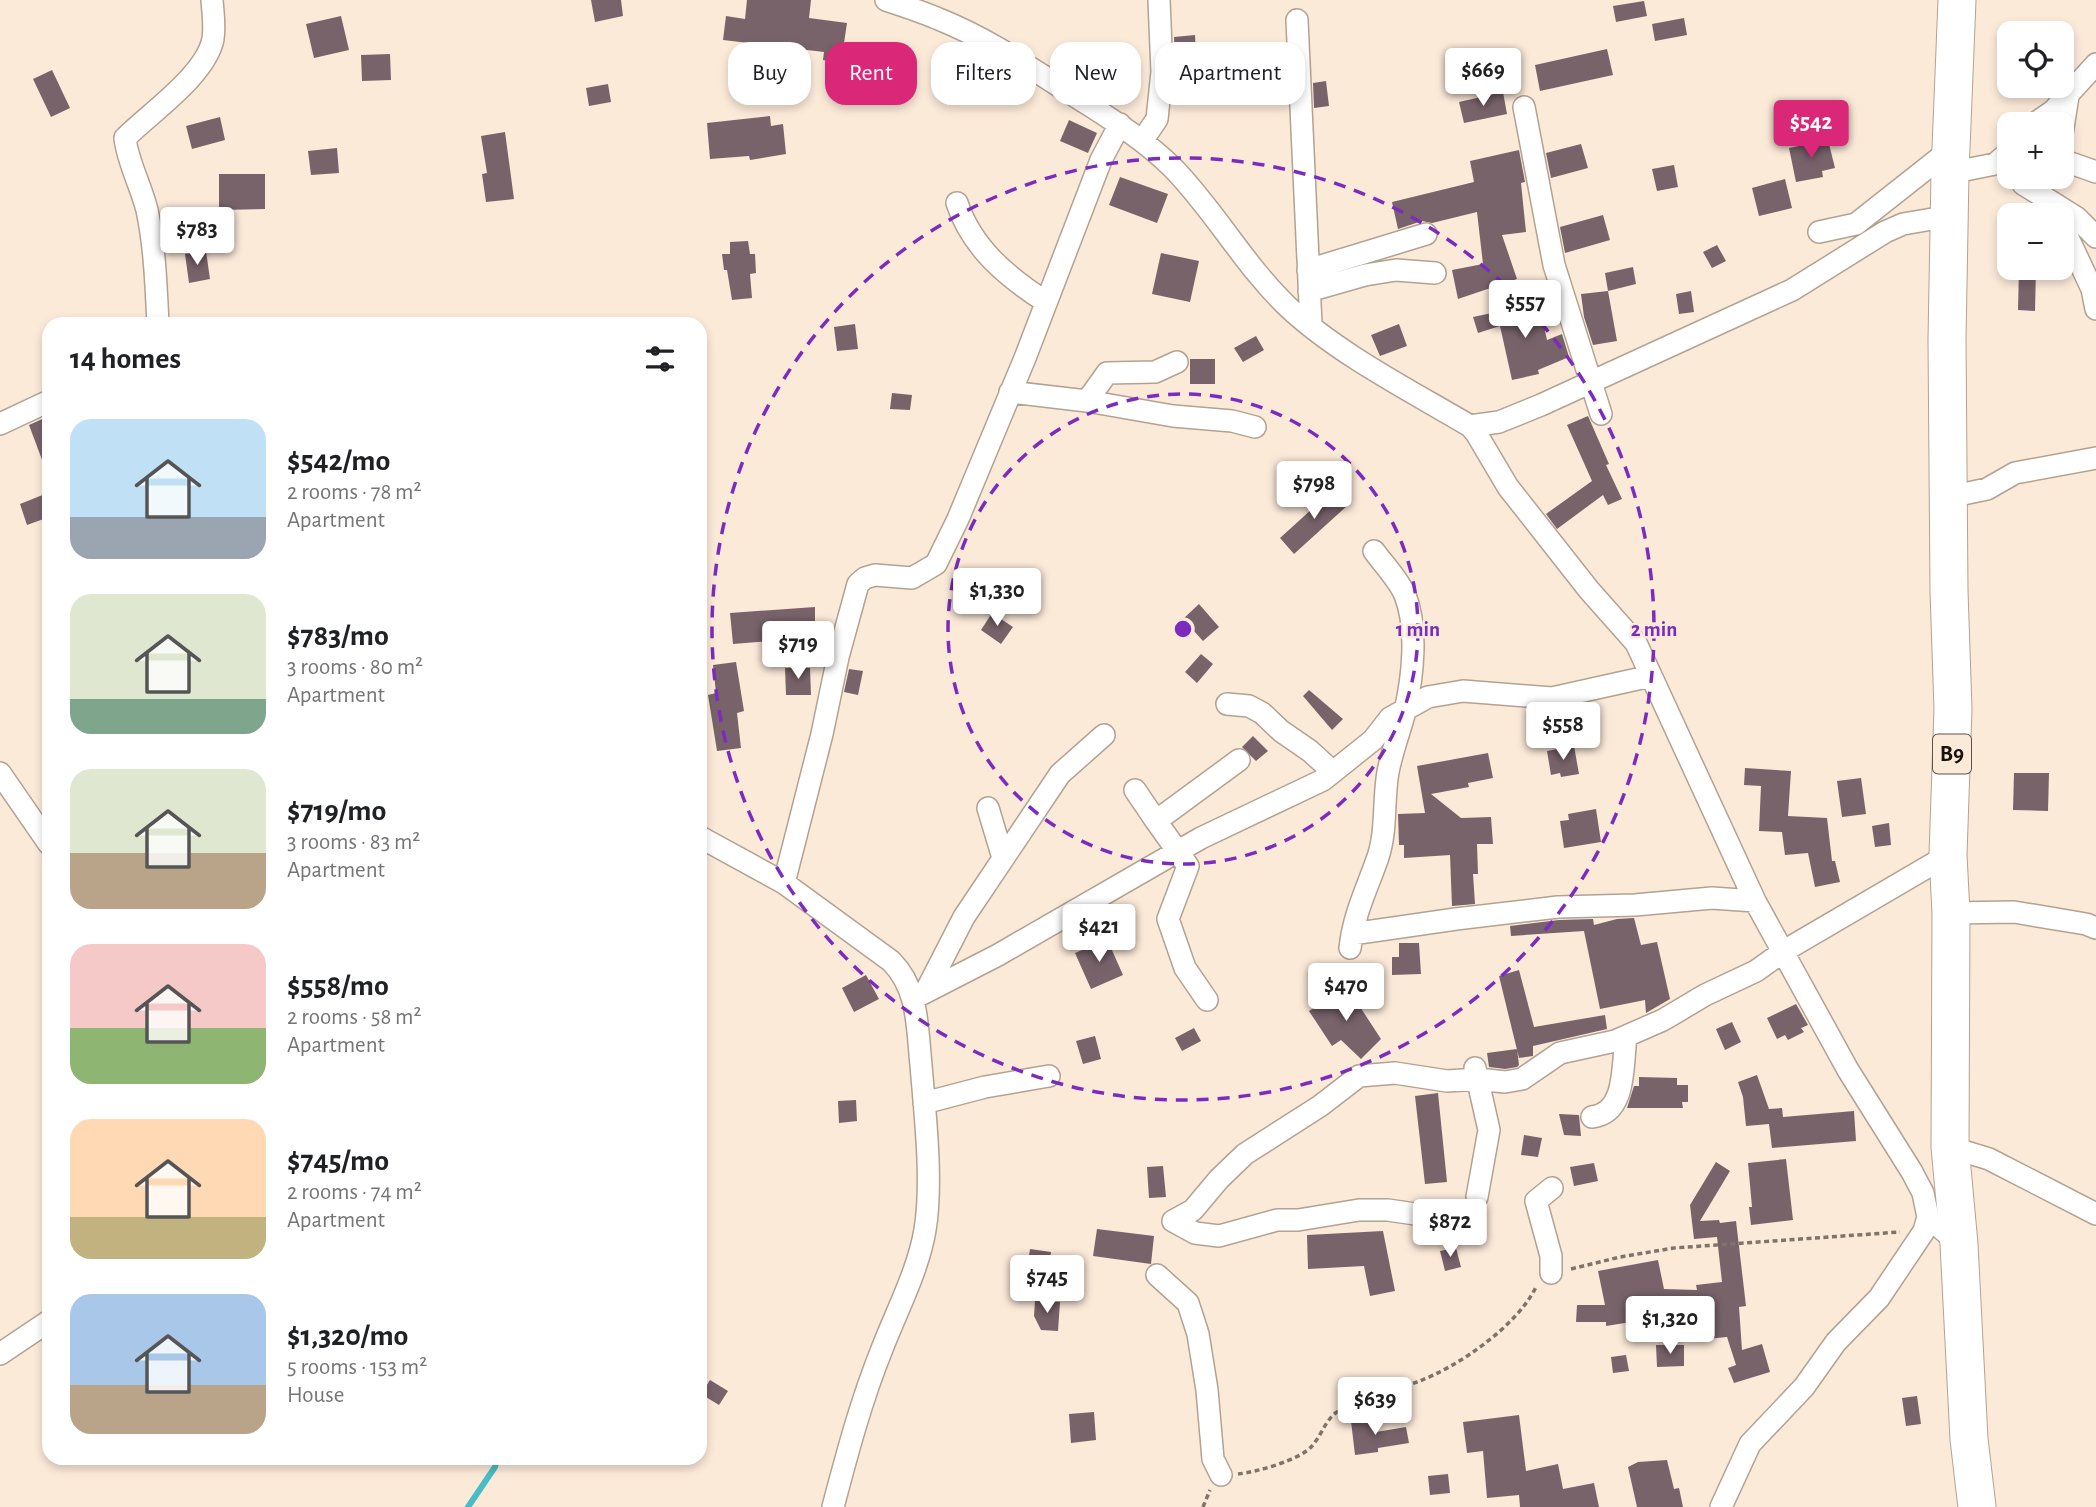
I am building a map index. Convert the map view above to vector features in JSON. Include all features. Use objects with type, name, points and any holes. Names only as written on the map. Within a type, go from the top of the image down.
[{"type":"highway","name":"B9","points":[[1957,0],[1947,340],[1953,709],[1948,855],[1951,913],[1950,1147],[1959,1244],[1969,1439],[1977,1507]]},
{"type":"street","points":[[158,317],[153,241],[125,138],[183,86],[205,57],[213,38],[212,0]]},
{"type":"street","points":[[888,0],[942,20],[1014,58],[1120,124],[1142,141],[1174,169],[1263,281],[1290,308],[1379,372],[1470,426],[1486,447],[1508,487],[1589,590],[1636,643],[1755,901],[1848,1070],[1923,1194],[1926,1224],[1878,1298],[1836,1342],[1804,1387],[1750,1444],[1721,1507]]},
{"type":"street","points":[[1142,141],[1157,119],[1162,72],[1159,0]]},
{"type":"street","points":[[1297,20],[1311,325]]},
{"type":"street","points":[[2074,89],[2096,64]]},
{"type":"street","points":[[2049,112],[2066,98]]},
{"type":"street","points":[[1524,107],[1554,265],[1601,414]]},
{"type":"street","points":[[784,883],[858,584],[864,578],[875,575],[912,578],[936,564],[958,519],[1010,393],[1101,160],[1120,124]]},
{"type":"street","points":[[1819,232],[1856,224],[1951,161],[1997,163]]},
{"type":"street","points":[[2074,164],[2096,172]]},
{"type":"street","points":[[2030,189],[2047,203]]},
{"type":"street","points":[[957,203],[965,226],[990,258],[1021,286],[1046,302]]},
{"type":"street","points":[[1470,426],[1499,422],[1792,290],[1894,228],[1920,220],[1950,216]]},
{"type":"street","points":[[2074,217],[2096,237]]},
{"type":"street","points":[[1308,270],[1426,234]]},
{"type":"street","points":[[2074,251],[2092,289],[2096,309]]},
{"type":"street","points":[[1309,291],[1365,275],[1396,270],[1435,273]]},
{"type":"street","points":[[1087,401],[1107,373],[1155,372],[1177,362]]},
{"type":"street","points":[[1010,393],[1087,401],[1173,416],[1232,421],[1255,426]]},
{"type":"street","points":[[0,424],[42,404]]},
{"type":"street","points":[[1949,497],[1987,489],[2015,472],[2096,458]]},
{"type":"street","points":[[1374,551],[1404,593],[1415,634],[1406,709],[1391,756],[1386,784],[1378,856],[1360,900],[1351,941],[1456,919],[1558,907],[1635,905],[1712,898],[1755,901]]},
{"type":"street","points":[[920,993],[998,955],[1177,852],[1323,780],[1359,753],[1390,718],[1428,697],[1463,691],[1552,698],[1651,676]]},
{"type":"street","points":[[1227,704],[1249,706],[1262,713],[1333,772]]},
{"type":"street","points":[[833,1507],[858,1417],[881,1350],[907,1290],[925,1233],[928,1209],[920,993],[964,917],[1060,774],[1104,735]]},
{"type":"street","points":[[1156,821],[1239,760]]},
{"type":"street","points":[[0,773],[42,834]]},
{"type":"street","points":[[1135,790],[1188,866],[1168,919],[1185,968],[1208,1000]]},
{"type":"street","points":[[988,808],[1003,858]]},
{"type":"street","points":[[707,841],[784,883],[891,961],[920,993]]},
{"type":"street","points":[[1442,1218],[1388,1210],[1359,1210],[1298,1220],[1277,1220],[1219,1236],[1195,1233],[1173,1221],[1193,1210],[1245,1154],[1320,1106],[1359,1076],[1395,1073],[1447,1081],[1476,1072],[1504,1082],[1522,1079],[1560,1053],[1626,1037],[1756,971],[1784,951],[1948,855]]},
{"type":"street","points":[[1951,913],[2014,912],[2096,928]]},
{"type":"street","points":[[1592,1117],[1602,1116],[1617,1102],[1626,1037]]},
{"type":"street","points":[[1476,1072],[1489,1130],[1477,1196]]},
{"type":"street","points":[[924,1103],[985,1087],[1049,1076]]},
{"type":"street","points":[[1950,1147],[1989,1159],[2096,1214]]},
{"type":"street","points":[[1551,1273],[1552,1256],[1536,1201],[1552,1188]]},
{"type":"street","points":[[1926,1224],[1959,1244]]},
{"type":"street","points":[[1157,1275],[1188,1303],[1198,1334],[1207,1390],[1213,1459],[1221,1475]]},
{"type":"street","points":[[0,1354],[42,1326]]},
{"type":"path","points":[[1203,1507],[1212,1485],[1221,1475],[1254,1471],[1305,1453],[1314,1445],[1335,1414],[1421,1381],[1476,1350],[1508,1324],[1530,1300],[1542,1275],[1674,1248],[1926,1224]]},
{"type":"building","points":[[591,0],[621,0],[623,16],[595,22]]},
{"type":"building","points":[[747,0],[811,0],[809,18],[847,23],[844,42],[825,42],[825,60],[824,52],[811,50],[811,42],[723,40],[726,16],[745,19]]},
{"type":"building","points":[[1644,1],[1647,16],[1616,22],[1613,6]]},
{"type":"building","points":[[341,16],[349,50],[314,58],[306,24]]},
{"type":"building","points":[[1684,18],[1687,35],[1655,41],[1652,24]]},
{"type":"building","points":[[1195,35],[1195,42],[1174,42],[1174,37]]},
{"type":"building","points":[[1607,49],[1613,75],[1540,91],[1535,65]]},
{"type":"building","points":[[390,54],[391,80],[362,81],[361,55]]},
{"type":"building","points":[[52,70],[70,108],[51,117],[33,79]]},
{"type":"building","points":[[1326,81],[1329,106],[1314,108],[1313,83]]},
{"type":"building","points":[[608,84],[611,102],[589,106],[586,88]]},
{"type":"building","points":[[1503,92],[1507,114],[1464,123],[1459,102]]},
{"type":"building","points":[[770,116],[771,126],[783,124],[786,154],[750,160],[749,156],[710,159],[707,123]]},
{"type":"building","points":[[220,117],[225,140],[192,149],[186,126]]},
{"type":"building","points":[[1069,120],[1097,133],[1088,153],[1060,141]]},
{"type":"building","points":[[505,132],[514,199],[486,202],[482,174],[487,173],[481,136]]},
{"type":"building","points":[[1828,140],[1835,168],[1822,171],[1823,177],[1796,182],[1789,148]]},
{"type":"building","points":[[1581,144],[1588,168],[1551,178],[1546,153]]},
{"type":"building","points":[[337,148],[339,173],[311,175],[308,151]]},
{"type":"building","points":[[1519,150],[1525,182],[1521,183],[1526,232],[1502,235],[1517,279],[1458,299],[1452,270],[1483,264],[1477,212],[1432,223],[1422,221],[1398,229],[1392,202],[1474,182],[1470,161]]},
{"type":"building","points":[[1674,165],[1678,187],[1657,191],[1652,169]]},
{"type":"building","points":[[219,174],[265,174],[265,209],[219,210]]},
{"type":"building","points":[[1120,177],[1168,194],[1157,223],[1109,205]]},
{"type":"building","points":[[1785,179],[1792,208],[1759,216],[1752,188]]},
{"type":"building","points":[[1603,215],[1610,240],[1565,253],[1560,227]]},
{"type":"building","points":[[748,241],[750,254],[755,254],[756,273],[750,274],[752,298],[732,300],[722,254],[730,254],[730,242]]},
{"type":"building","points":[[1717,245],[1726,261],[1712,268],[1703,252]]},
{"type":"building","points":[[206,251],[210,279],[189,283],[185,254]]},
{"type":"building","points":[[1161,253],[1199,261],[1190,302],[1152,294]]},
{"type":"building","points":[[1633,267],[1636,284],[1608,291],[1605,273]]},
{"type":"building","points":[[2019,280],[2036,280],[2035,311],[2018,310]]},
{"type":"building","points":[[1608,291],[1617,341],[1593,345],[1584,317],[1581,294]]},
{"type":"building","points":[[1691,291],[1694,312],[1679,314],[1676,294]]},
{"type":"building","points":[[1539,303],[1547,340],[1562,334],[1569,357],[1538,370],[1539,374],[1512,380],[1500,326],[1478,333],[1473,317]]},
{"type":"building","points":[[855,324],[858,349],[837,351],[834,327]]},
{"type":"building","points":[[1399,324],[1407,346],[1380,356],[1371,335]]},
{"type":"building","points":[[1256,336],[1264,350],[1243,362],[1234,348]]},
{"type":"building","points":[[1190,359],[1215,359],[1215,384],[1190,384]]},
{"type":"building","points":[[892,393],[912,395],[910,410],[890,409]]},
{"type":"building","points":[[1588,416],[1622,499],[1608,505],[1603,495],[1557,529],[1546,514],[1592,481],[1567,425]]},
{"type":"building","points":[[42,419],[42,460],[29,425]]},
{"type":"building","points":[[1334,489],[1348,505],[1294,554],[1280,538]]},
{"type":"building","points":[[42,495],[42,520],[27,525],[20,504]]},
{"type":"building","points":[[1199,604],[1219,627],[1203,641],[1183,619]]},
{"type":"building","points":[[815,607],[815,631],[784,633],[785,640],[733,644],[730,613]]},
{"type":"building","points":[[992,613],[1013,627],[1001,644],[981,630]]},
{"type":"building","points":[[1201,654],[1213,664],[1197,683],[1185,672]]},
{"type":"building","points":[[736,662],[744,711],[737,713],[741,748],[717,751],[708,695],[716,693],[713,665]]},
{"type":"building","points":[[785,668],[810,668],[811,695],[786,695]]},
{"type":"building","points":[[849,669],[863,671],[858,695],[844,692]]},
{"type":"building","points":[[1309,690],[1343,719],[1332,730],[1303,696]]},
{"type":"building","points":[[1253,736],[1268,751],[1256,761],[1242,747]]},
{"type":"building","points":[[1574,746],[1579,774],[1561,777],[1560,773],[1551,775],[1547,751]]},
{"type":"building","points":[[1488,753],[1493,778],[1468,783],[1469,787],[1431,794],[1461,818],[1491,817],[1493,844],[1477,844],[1478,874],[1473,874],[1475,904],[1452,906],[1450,855],[1404,858],[1404,845],[1399,845],[1398,814],[1425,813],[1417,766]]},
{"type":"building","points":[[1745,768],[1791,771],[1788,816],[1827,818],[1832,861],[1835,861],[1840,882],[1815,887],[1808,853],[1785,855],[1782,832],[1759,831],[1761,786],[1744,785]]},
{"type":"building","points":[[2014,773],[2049,773],[2048,811],[2013,810]]},
{"type":"building","points":[[1861,778],[1866,814],[1842,817],[1837,781]]},
{"type":"building","points":[[1596,809],[1601,842],[1564,848],[1560,821],[1569,820],[1568,814]]},
{"type":"building","points":[[1889,823],[1891,845],[1875,847],[1872,826]]},
{"type":"building","points":[[1634,918],[1641,945],[1657,942],[1670,999],[1646,1013],[1645,1000],[1600,1009],[1584,931],[1511,936],[1510,926],[1593,919],[1594,925]]},
{"type":"building","points":[[1107,939],[1123,975],[1091,989],[1075,953]]},
{"type":"building","points":[[1399,943],[1419,943],[1421,974],[1392,975],[1392,957],[1399,957]]},
{"type":"building","points":[[1519,970],[1534,1027],[1605,1015],[1607,1029],[1533,1046],[1533,1056],[1519,1058],[1499,976]]},
{"type":"building","points":[[866,975],[879,999],[854,1012],[842,988]]},
{"type":"building","points":[[1347,987],[1381,1039],[1361,1059],[1341,1040],[1332,1046],[1309,1011]]},
{"type":"building","points":[[1796,1004],[1808,1025],[1801,1028],[1804,1032],[1788,1040],[1785,1035],[1777,1039],[1767,1018]]},
{"type":"building","points":[[1732,1022],[1741,1042],[1725,1050],[1716,1029]]},
{"type":"building","points":[[1194,1028],[1201,1041],[1182,1051],[1175,1038]]},
{"type":"building","points":[[1095,1036],[1101,1059],[1083,1064],[1076,1041]]},
{"type":"building","points":[[1517,1049],[1517,1067],[1489,1067],[1487,1053]]},
{"type":"building","points":[[1757,1075],[1769,1109],[1782,1108],[1783,1117],[1854,1111],[1856,1141],[1772,1148],[1769,1124],[1746,1126],[1743,1097],[1738,1082]]},
{"type":"building","points":[[1639,1077],[1677,1078],[1677,1085],[1688,1085],[1688,1102],[1682,1102],[1683,1108],[1627,1108],[1634,1086],[1639,1086]]},
{"type":"building","points":[[1438,1093],[1447,1182],[1425,1184],[1415,1096]]},
{"type":"building","points":[[856,1100],[857,1121],[839,1123],[838,1101]]},
{"type":"building","points":[[1559,1114],[1579,1115],[1581,1136],[1564,1135]]},
{"type":"building","points":[[1524,1135],[1542,1138],[1538,1157],[1521,1155]]},
{"type":"building","points":[[1786,1159],[1793,1220],[1751,1225],[1748,1163]]},
{"type":"building","points":[[1716,1162],[1730,1171],[1700,1221],[1736,1221],[1746,1306],[1739,1307],[1742,1350],[1762,1344],[1770,1372],[1734,1383],[1728,1368],[1736,1365],[1727,1337],[1707,1339],[1705,1309],[1662,1307],[1663,1317],[1606,1326],[1606,1322],[1576,1322],[1577,1305],[1605,1305],[1598,1271],[1658,1260],[1664,1289],[1697,1290],[1696,1285],[1722,1282],[1717,1237],[1694,1239],[1690,1205]]},
{"type":"building","points":[[1594,1163],[1598,1181],[1574,1186],[1570,1167]]},
{"type":"building","points":[[1163,1166],[1166,1197],[1149,1198],[1147,1167]]},
{"type":"building","points":[[1097,1229],[1154,1236],[1151,1264],[1093,1256]]},
{"type":"building","points":[[1383,1231],[1395,1291],[1370,1296],[1364,1266],[1308,1269],[1307,1235]]},
{"type":"building","points":[[1456,1248],[1461,1267],[1445,1271],[1440,1251]]},
{"type":"building","points":[[1030,1249],[1051,1252],[1048,1279],[1026,1276]]},
{"type":"building","points":[[1035,1301],[1060,1302],[1058,1331],[1041,1330],[1034,1316]]},
{"type":"building","points":[[1656,1345],[1684,1345],[1684,1366],[1657,1367]]},
{"type":"building","points":[[1626,1355],[1629,1371],[1613,1373],[1611,1357]]},
{"type":"building","points":[[710,1380],[728,1391],[719,1405],[707,1398],[707,1385]]},
{"type":"building","points":[[1917,1396],[1921,1424],[1906,1426],[1902,1398]]},
{"type":"building","points":[[1094,1412],[1096,1440],[1071,1443],[1069,1414]]},
{"type":"building","points":[[1519,1415],[1526,1471],[1558,1464],[1563,1489],[1594,1483],[1599,1507],[1520,1507],[1519,1495],[1487,1498],[1483,1451],[1467,1453],[1463,1422]]},
{"type":"building","points":[[1374,1418],[1376,1432],[1406,1427],[1409,1443],[1355,1455],[1351,1421]]},
{"type":"building","points":[[1667,1460],[1674,1489],[1679,1488],[1683,1507],[1637,1507],[1628,1467],[1638,1462]]},
{"type":"building","points":[[1448,1474],[1450,1493],[1430,1495],[1428,1476]]},
{"type":"waterway","points":[[468,1507],[495,1465]]}]
